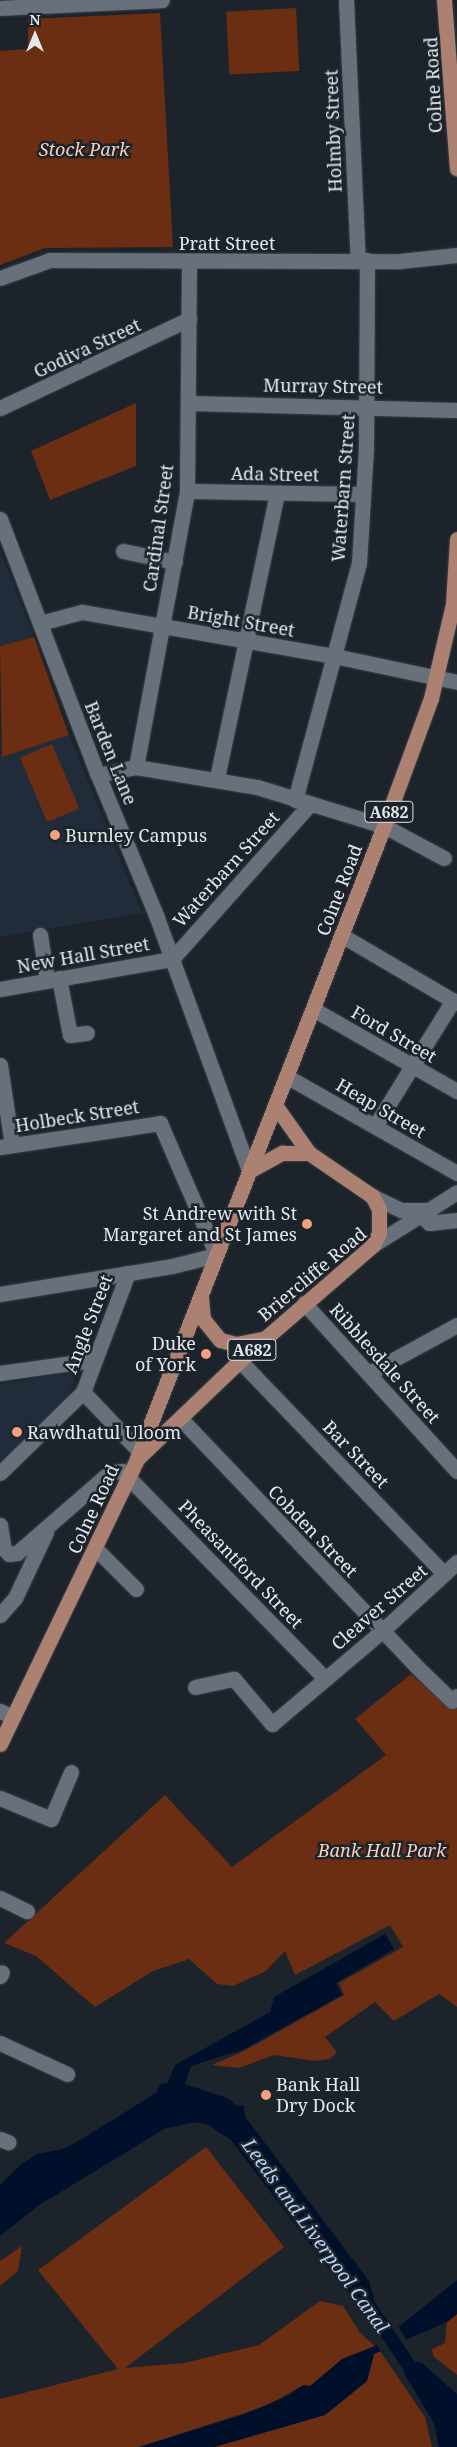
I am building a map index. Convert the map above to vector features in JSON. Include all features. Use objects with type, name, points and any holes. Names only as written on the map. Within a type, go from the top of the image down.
[{"type":"main road","name":"Colne Road","points":[[444,0],[457,169]]},
{"type":"main road","name":"Colne Road","points":[[0,1744],[7,1714],[95,1548],[138,1456],[384,826],[436,678],[453,604],[457,539]]},
{"type":"main road","points":[[275,1105],[309,1153],[372,1196],[379,1209],[380,1222],[373,1245]]},
{"type":"main road","points":[[249,1171],[282,1153],[309,1153]]},
{"type":"main road","name":"Briercliffe Road","points":[[138,1456],[181,1419],[240,1361],[304,1303],[373,1245]]},
{"type":"main road","name":"A682","points":[[201,1294],[204,1319],[220,1340],[236,1344],[264,1339]]},
{"type":"street","points":[[0,8],[74,2],[162,0]]},
{"type":"street","name":"Holmby Street","points":[[346,0],[362,260]]},
{"type":"street","name":"Pratt Street","points":[[0,278],[50,260],[189,262],[362,260],[457,255]]},
{"type":"street","name":"Waterbarn Street","points":[[172,959],[302,803],[334,656],[359,563],[367,406],[362,260]]},
{"type":"street","name":"Cardinal Street","points":[[136,766],[175,562],[186,491],[189,262]]},
{"type":"street","name":"Godiva Street","points":[[0,408],[189,319]]},
{"type":"street","name":"Murray Street","points":[[188,403],[367,406],[457,410]]},
{"type":"street","name":"Ada Street","points":[[186,491],[363,494]]},
{"type":"street","points":[[216,778],[247,642],[276,494]]},
{"type":"street","name":"Barden Lane","points":[[0,519],[98,775],[172,959],[249,1171]]},
{"type":"street","points":[[123,551],[175,562]]},
{"type":"street","name":"Bright Street","points":[[40,623],[82,612],[334,656],[457,682]]},
{"type":"street","points":[[98,775],[136,766],[216,778],[257,787],[302,803],[384,826],[444,858]]},
{"type":"street","points":[[341,935],[455,1001],[375,1126]]},
{"type":"street","points":[[40,936],[53,979],[65,1035],[87,1033]]},
{"type":"street","name":"New Hall Street","points":[[0,989],[172,959]]},
{"type":"street","name":"Ford Street","points":[[313,1009],[457,1091]]},
{"type":"street","points":[[0,1065],[6,1146]]},
{"type":"street","name":"Heap Street","points":[[286,1076],[457,1173]]},
{"type":"street","name":"Holbeck Street","points":[[6,1146],[160,1122],[217,1252]]},
{"type":"street","name":"Briercliffe Road","points":[[373,1245],[457,1193]]},
{"type":"street","points":[[372,1196],[386,1206],[427,1213],[429,1223],[457,1220]]},
{"type":"street","points":[[0,1294],[128,1274],[217,1252]]},
{"type":"street","name":"Angle Street","points":[[0,1473],[83,1392],[128,1274]]},
{"type":"street","name":"Ribblesdale Street","points":[[304,1303],[457,1470]]},
{"type":"street","points":[[369,1373],[457,1325]]},
{"type":"street","points":[[0,1373],[94,1360]]},
{"type":"street","name":"Bar Street","points":[[240,1361],[444,1574]]},
{"type":"street","points":[[83,1392],[138,1456]]},
{"type":"street","name":"Cobden Street","points":[[181,1419],[418,1668],[452,1701],[457,1696]]},
{"type":"street","points":[[0,1525],[4,1549],[9,1554],[17,1553],[109,1473],[119,1470],[129,1475]]},
{"type":"street","name":"Pheasantford Street","points":[[129,1475],[326,1679]]},
{"type":"street","points":[[0,1615],[15,1598],[48,1527]]},
{"type":"street","points":[[95,1548],[136,1589]]},
{"type":"street","name":"Cleaver Street","points":[[195,1687],[234,1679],[272,1724],[382,1631],[457,1562]]},
{"type":"street","points":[[0,1798],[51,1819],[71,1772]]},
{"type":"street","points":[[0,1898],[27,1911]]},
{"type":"street","points":[[0,2043],[66,2074]]},
{"type":"shaded area","points":[[0,551],[34,637],[0,646]]},
{"type":"shaded area","name":"Burnley Campus","points":[[69,735],[142,913],[0,937],[0,742],[2,757]]},
{"type":"shaded area","name":"Rawdhatul Uloom","points":[[77,1372],[67,1401],[0,1462],[0,1384]]},
{"type":"green space","points":[[296,8],[299,71],[229,75],[226,12]]},
{"type":"green space","name":"Stock Park","points":[[160,13],[173,247],[45,248],[0,265],[0,51],[28,49],[28,19]]},
{"type":"green space","points":[[136,403],[136,466],[50,500],[31,451]]},
{"type":"green space","points":[[34,637],[69,735],[2,757],[0,646]]},
{"type":"green space","points":[[52,744],[79,808],[47,822],[20,758]]},
{"type":"green space","name":"Bank Hall Park","points":[[411,1674],[454,1710],[457,1707],[457,2007],[439,1994],[394,2021],[375,2002],[325,2037],[337,2053],[329,2059],[316,2061],[274,2055],[239,2068],[212,2065],[244,2051],[344,1995],[339,1983],[403,1947],[390,1925],[295,1975],[285,1951],[266,1971],[233,1986],[217,1984],[189,1959],[153,1971],[95,2007],[36,1956],[4,1943],[165,1795],[232,1867],[386,1755],[355,1719]]},
{"type":"green space","points":[[206,2147],[284,2247],[125,2368],[184,2363],[259,2345],[320,2301],[343,2306],[360,2333],[375,2346],[310,2386],[303,2385],[266,2406],[139,2447],[0,2447],[0,2399],[118,2369],[38,2270]]},
{"type":"green space","points":[[22,2246],[18,2271],[0,2286],[0,2261]]},
{"type":"green space","points":[[457,2314],[457,2375],[433,2356],[432,2349],[445,2343],[447,2322]]},
{"type":"green space","points":[[380,2351],[425,2417],[432,2447],[214,2447],[325,2415],[367,2381],[374,2354]]},
{"type":"water","points":[[385,1934],[394,1949],[336,1983],[342,1995],[242,2050],[191,2066],[185,2084],[227,2098],[237,2106],[243,2105],[246,2118],[369,2281],[375,2302],[375,2314],[349,2293],[325,2264],[231,2140],[208,2125],[195,2122],[164,2129],[38,2206],[0,2236],[0,2185],[20,2165],[37,2154],[63,2149],[80,2140],[156,2093],[160,2084],[167,2083],[175,2065],[270,2012],[274,1997]]},
{"type":"water","points":[[457,2280],[457,2314],[447,2322],[374,2354],[367,2381],[325,2415],[214,2447],[139,2447],[242,2415],[286,2397],[304,2385],[310,2386],[342,2359],[375,2346]]},
{"type":"water","points":[[403,2359],[422,2363],[457,2394],[457,2447],[439,2447],[434,2423],[405,2375]]},
{"type":"pier","points":[[398,2326],[408,2343],[382,2353],[375,2342]]},
{"type":"waterway","name":"Leeds and Liverpool Canal","points":[[365,2300],[414,2373]]},
{"type":"place","name":"Burnley Campus","points":[[55,835]]},
{"type":"place","name":"St Andrew with St Margaret and St James","points":[[307,1224]]},
{"type":"place","name":"Duke of York","points":[[206,1354]]},
{"type":"place","name":"Rawdhatul Uloom","points":[[17,1432]]},
{"type":"place","name":"Bank Hall Dry Dock","points":[[266,2095]]}]
